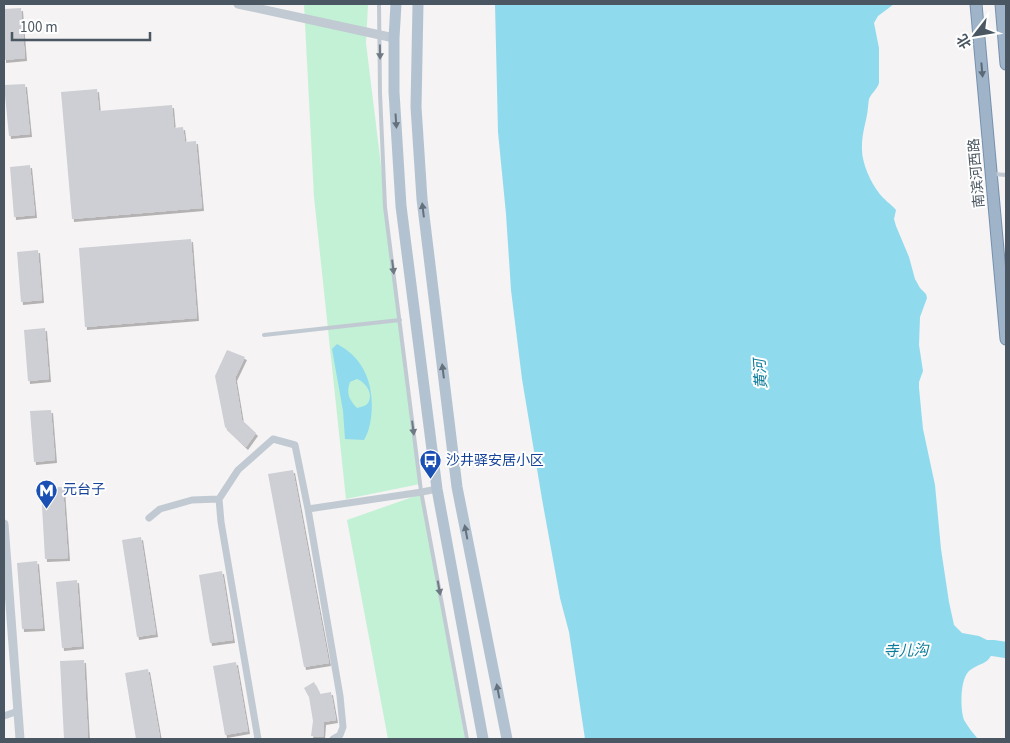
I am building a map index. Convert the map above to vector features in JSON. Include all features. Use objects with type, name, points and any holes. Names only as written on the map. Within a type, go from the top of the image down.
[{"type":"highway","name":"南滨河西路","points":[[976,4],[1006,339]]},
{"type":"highway","points":[[1001,4],[1006,64]]},
{"type":"main road","points":[[396,4],[394,92],[401,206],[437,488],[483,739]]},
{"type":"main road","points":[[418,4],[416,107],[422,199],[430,266],[457,487],[507,739]]},
{"type":"street","points":[[238,4],[394,38]]},
{"type":"street","points":[[258,739],[221,522],[219,499],[238,470],[273,439],[295,445],[308,509],[340,696],[343,727],[340,735],[333,739]]},
{"type":"street","points":[[308,509],[422,492],[437,488]]},
{"type":"street","points":[[149,518],[160,509],[192,500],[219,499]]},
{"type":"street","points":[[4,524],[20,739]]},
{"type":"street","points":[[4,716],[18,712]]},
{"type":"lane","points":[[379,4],[380,93],[385,207],[422,492],[467,739]]},
{"type":"lane","points":[[992,173],[1006,175]]},
{"type":"lane","points":[[264,335],[400,320]]},
{"type":"green space","points":[[304,4],[368,4],[366,43],[420,484],[346,499],[314,197]]},
{"type":"green space","points":[[421,494],[465,739],[388,739],[347,520]]},
{"type":"water","name":"黄河","points":[[495,4],[894,4],[878,16],[874,23],[879,48],[879,83],[869,99],[862,138],[862,152],[872,183],[896,210],[894,219],[896,226],[909,257],[915,279],[927,298],[920,317],[919,345],[923,371],[919,388],[923,429],[935,485],[941,549],[949,602],[954,625],[962,633],[979,636],[987,640],[993,648],[990,658],[969,671],[962,687],[961,702],[964,720],[978,739],[585,739],[569,632],[560,598],[522,379],[511,290],[498,132]]},
{"type":"water","points":[[337,344],[347,350],[355,357],[366,375],[371,395],[372,406],[369,427],[364,440],[345,439],[343,411],[332,349]],"holes":[[[357,379],[368,388],[370,399],[366,405],[357,408],[350,399],[348,390],[350,382]]]},
{"type":"building","points":[[21,8],[25,58],[4,60],[4,9]]},
{"type":"building","points":[[25,84],[30,134],[9,136],[4,85]]},
{"type":"building","points":[[97,89],[99,111],[172,105],[174,128],[183,127],[185,142],[196,141],[202,208],[72,219],[61,92]]},
{"type":"building","points":[[30,165],[35,215],[14,217],[10,167]]},
{"type":"building","points":[[191,239],[197,318],[85,327],[79,248]]},
{"type":"building","points":[[38,250],[42,300],[21,302],[17,252]]},
{"type":"building","points":[[45,328],[49,379],[28,381],[24,330]]},
{"type":"building","points":[[227,350],[245,357],[235,378],[242,420],[256,433],[246,447],[225,427],[215,376]]},
{"type":"building","points":[[51,410],[55,460],[34,462],[30,411]]},
{"type":"building","points":[[293,470],[329,663],[304,667],[268,474]]},
{"type":"building","points":[[63,487],[68,558],[45,559],[41,488]]},
{"type":"building","points":[[141,537],[156,634],[137,637],[122,540]]},
{"type":"building","points":[[37,561],[43,628],[22,629],[17,563]]},
{"type":"building","points":[[222,571],[233,640],[210,643],[199,575]]},
{"type":"building","points":[[77,580],[82,646],[62,648],[56,582]]},
{"type":"building","points":[[84,660],[88,739],[64,739],[60,661]]},
{"type":"building","points":[[236,662],[248,731],[225,735],[213,666]]},
{"type":"building","points":[[148,669],[160,738],[136,739],[125,673]]},
{"type":"building","points":[[314,682],[320,694],[331,692],[336,720],[324,722],[323,737],[311,736],[313,721],[309,697],[304,688]]},
{"type":"waterway","name":"寺儿沟","points":[[971,648],[1006,650]]},
{"type":"place","name":"沙井驿安居小区","points":[[430,480]]},
{"type":"place","name":"元台子","points":[[47,509]]}]
